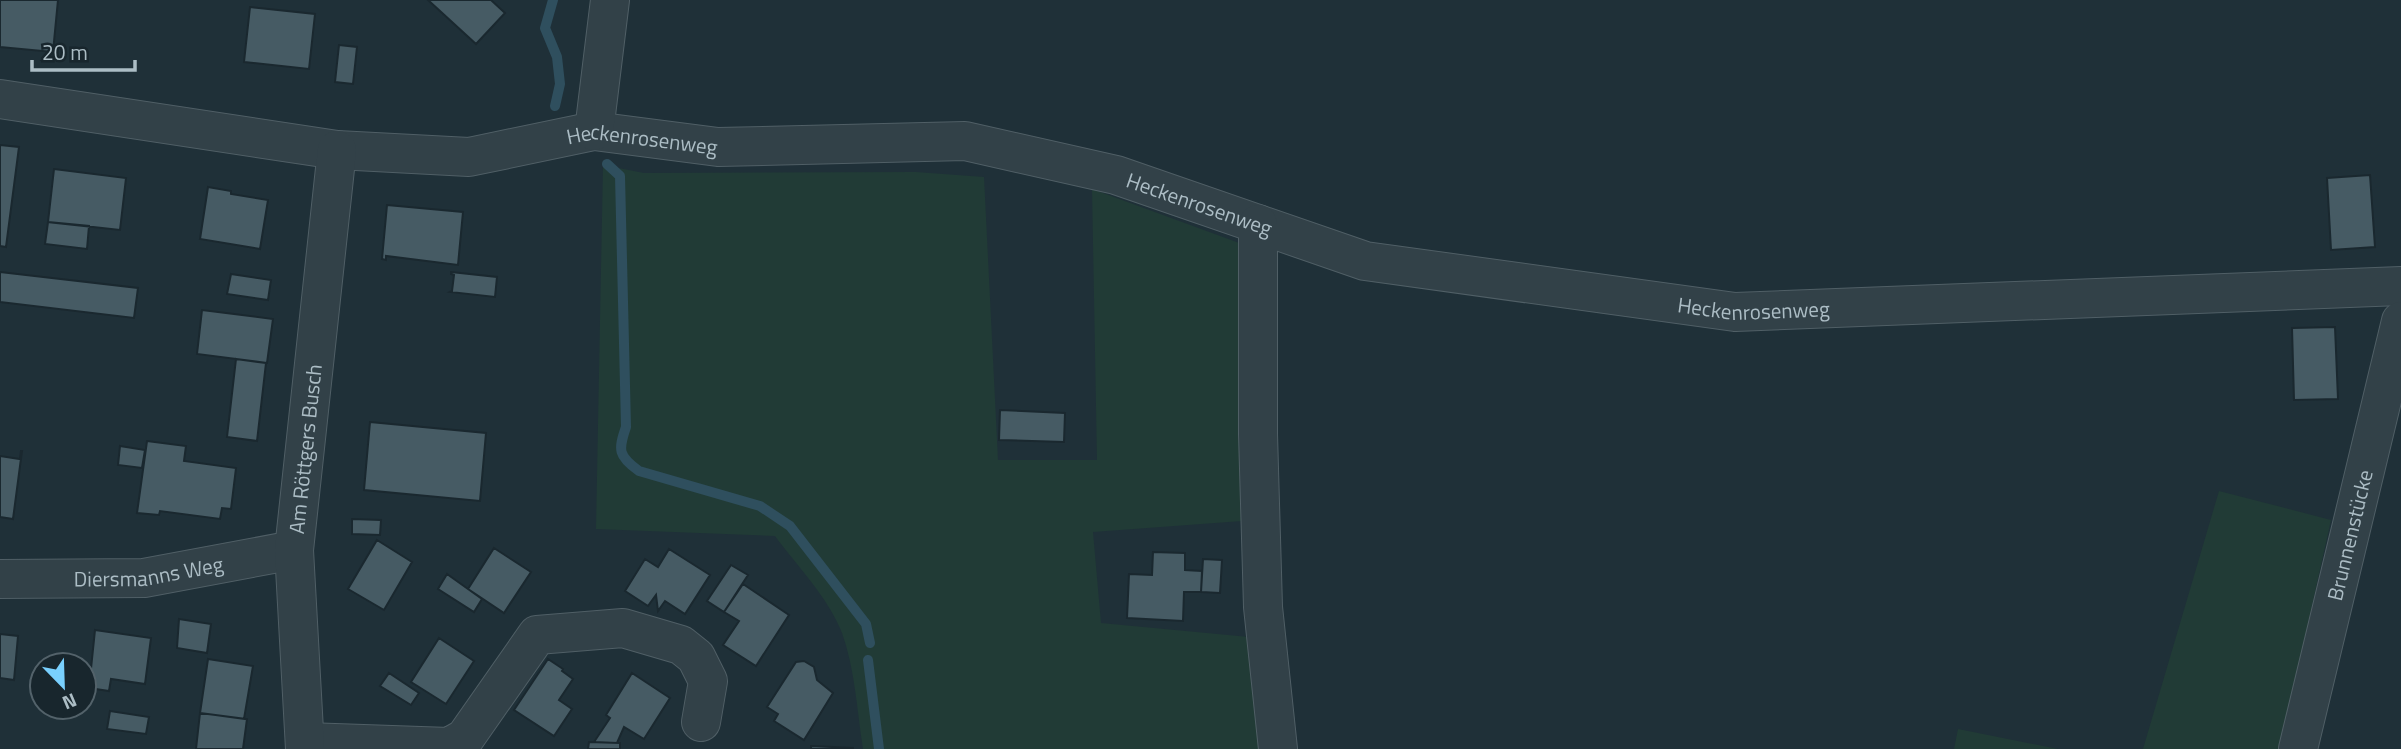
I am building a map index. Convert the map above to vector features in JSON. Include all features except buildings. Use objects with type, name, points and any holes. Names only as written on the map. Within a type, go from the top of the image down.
[{"type":"street","points":[[594,131],[610,0]]},
{"type":"street","name":"Heckenrosenweg","points":[[0,99],[337,150],[469,158],[594,131],[718,147],[965,141],[1116,175],[1365,261],[1735,312],[2401,286]]},
{"type":"street","name":"Am Röttgers Busch","points":[[306,745],[294,550],[337,150]]},
{"type":"street","points":[[1258,223],[1258,434],[1263,607],[1278,749]]},
{"type":"street","name":"Brunnenstücke","points":[[2298,749],[2401,321]]},
{"type":"street","name":"Diersmanns Weg","points":[[0,579],[144,578],[294,550]]},
{"type":"street","points":[[306,745],[449,747],[465,738],[537,635],[623,628],[681,645],[696,657],[708,681],[701,722]]},
{"type":"green space","points":[[603,165],[644,173],[916,172],[984,177],[998,460],[1097,460],[1092,189],[1242,244],[1242,521],[1093,532],[1101,623],[1249,637],[1261,749],[863,749],[853,676],[842,633],[820,594],[775,536],[596,529]]},
{"type":"green space","points":[[2219,491],[2331,520],[2280,749],[2143,749]]},
{"type":"green space","points":[[1958,729],[2058,749],[1954,749]]},
{"type":"waterway","points":[[553,0],[545,28],[557,57],[560,84],[555,106]]},
{"type":"waterway","points":[[607,164],[620,176],[626,427],[621,447],[624,457],[639,471],[760,506],[790,526],[866,624],[870,643]]},
{"type":"waterway","points":[[868,660],[879,749]]}]
